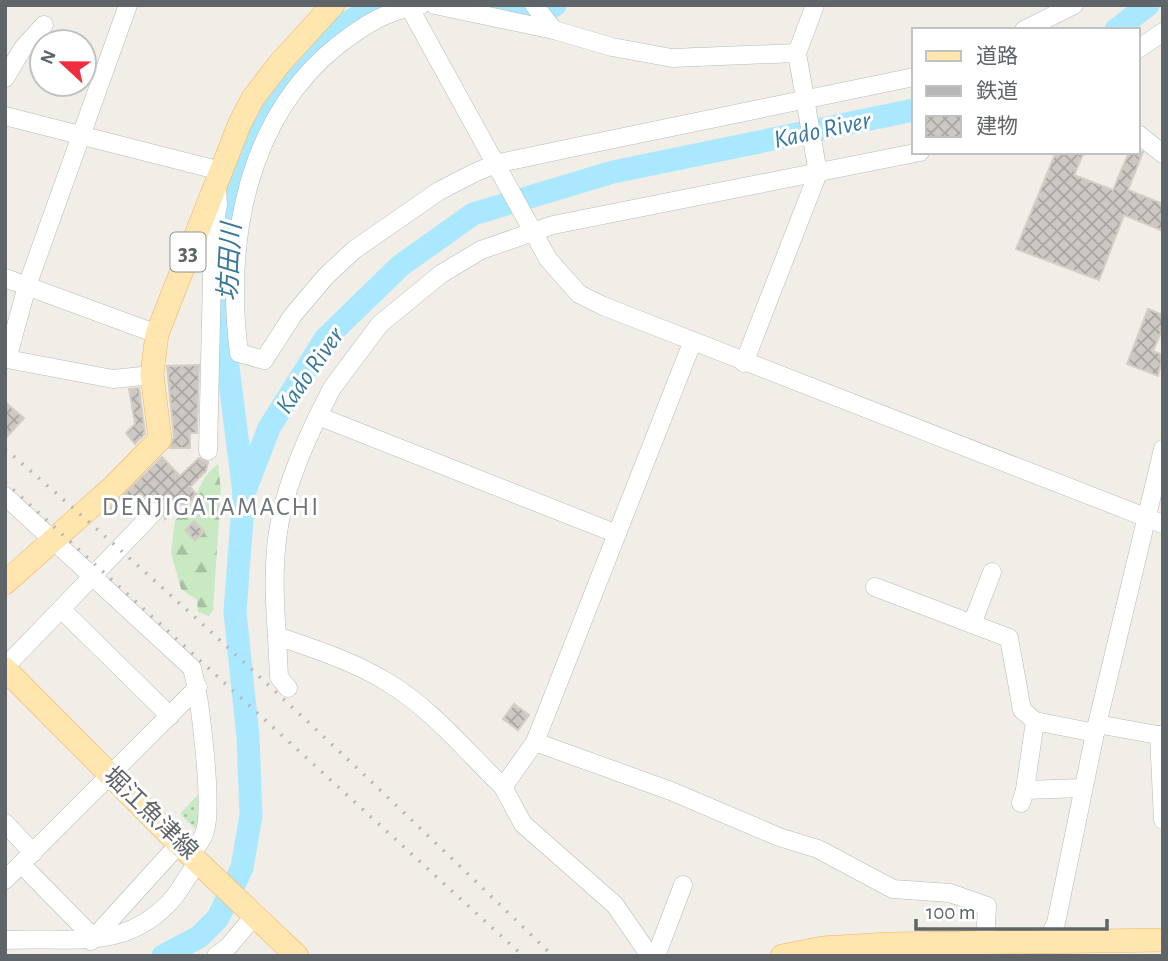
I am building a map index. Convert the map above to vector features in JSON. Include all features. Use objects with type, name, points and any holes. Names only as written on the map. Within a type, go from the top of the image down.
[{"type":"main road","name":"33","points":[[5,583],[114,486],[160,439],[152,375],[157,334],[219,176],[253,98],[332,5]]},
{"type":"main road","name":"堀江魚津線","points":[[5,668],[297,956]]},
{"type":"main road","points":[[782,956],[863,945],[985,942],[1053,947],[1163,940]]},
{"type":"street","points":[[128,5],[27,286],[7,359],[113,379],[152,375]]},
{"type":"street","points":[[435,5],[554,30],[612,47],[672,58],[797,53]]},
{"type":"street","points":[[534,5],[554,30]]},
{"type":"street","points":[[744,363],[818,169],[797,53],[815,5]]},
{"type":"street","points":[[1028,28],[1074,5]]},
{"type":"street","points":[[912,77],[496,166],[439,191],[354,250],[326,276],[293,315],[264,360],[239,353],[236,263],[240,214],[255,161],[274,120],[317,62],[379,16],[413,6],[496,166],[548,259],[579,293],[692,343],[1154,521]]},
{"type":"street","points":[[5,78],[23,48],[44,25]]},
{"type":"street","points":[[1140,48],[1163,32]]},
{"type":"street","points":[[5,116],[81,133],[219,176],[219,204],[213,235],[208,452]]},
{"type":"street","points":[[1140,136],[1163,154]]},
{"type":"street","points":[[288,688],[279,677],[273,560],[279,512],[293,467],[318,416],[357,351],[380,324],[414,293],[481,250],[531,229],[818,169],[912,153]]},
{"type":"street","points":[[5,278],[157,334]]},
{"type":"street","points":[[503,787],[534,742],[692,343]]},
{"type":"street","points":[[318,416],[617,534]]},
{"type":"street","points":[[1053,947],[1096,728],[1154,521],[1163,449]]},
{"type":"street","points":[[5,496],[192,668],[198,687],[207,800],[206,830],[176,894],[156,914],[115,937],[91,941],[5,940]]},
{"type":"street","points":[[5,668],[154,512]]},
{"type":"street","points":[[972,624],[992,572]]},
{"type":"street","points":[[875,587],[1009,638],[1022,710],[1035,721],[1161,736],[1163,820]]},
{"type":"street","points":[[61,609],[170,716]]},
{"type":"street","points":[[277,636],[336,657],[387,682],[428,712],[503,787],[523,824],[615,905],[650,956]]},
{"type":"street","points":[[5,880],[198,687]]},
{"type":"street","points":[[1035,721],[1023,796],[1083,788]]},
{"type":"street","points":[[534,742],[671,790],[779,837],[818,849],[893,888],[950,893],[987,906],[985,942]]},
{"type":"street","points":[[5,823],[27,858],[89,933],[91,941]]},
{"type":"street","points":[[91,941],[193,855]]},
{"type":"street","points":[[656,956],[683,885]]},
{"type":"street","points":[[216,956],[228,947],[249,909]]},
{"type":"green space","points":[[218,464],[221,491],[213,610],[209,616],[198,612],[197,600],[181,589],[171,553],[175,520],[189,506],[205,477]]},
{"type":"green space","points":[[206,786],[203,836],[180,814]]},
{"type":"building","points":[[1143,152],[1128,190],[1163,204],[1163,231],[1124,215],[1099,280],[1016,249],[1055,154],[1083,154],[1074,175],[1113,190],[1128,154]]},
{"type":"building","points":[[1148,309],[1163,315],[1163,328],[1153,351],[1163,355],[1158,376],[1127,364]]},
{"type":"building","points":[[199,365],[197,433],[190,433],[190,448],[170,448],[174,437],[167,366]]},
{"type":"building","points":[[139,388],[145,434],[135,444],[126,433],[135,424],[129,389]]},
{"type":"building","points":[[5,402],[24,418],[5,439]]},
{"type":"building","points":[[162,457],[180,476],[199,458],[208,462],[206,471],[190,487],[197,495],[185,506],[182,503],[165,519],[162,504],[149,502],[140,493],[133,499],[130,496],[113,511],[110,508]]},
{"type":"building","points":[[194,521],[204,531],[195,541],[185,530]]},
{"type":"building","points":[[514,704],[529,715],[518,730],[503,719]]},
{"type":"waterway","name":"坊田川","points":[[244,493],[227,359],[227,223],[247,158],[268,106],[312,52],[344,24],[381,5]]},
{"type":"waterway","name":"坊田川","points":[[486,5],[540,15],[555,5]]},
{"type":"waterway","name":"Kado River","points":[[1119,28],[1148,5]]},
{"type":"waterway","name":"Kado River","points":[[163,956],[199,937],[218,918],[242,868],[251,815],[248,737],[235,612],[244,493],[269,428],[325,339],[400,266],[473,214],[613,172],[912,110]]},
{"type":"railway","points":[[5,449],[214,635],[553,956]]},
{"type":"railway","points":[[5,482],[523,956]]},
{"type":"district","name":"DENJIGATAMACHI","points":[[211,506]]}]
